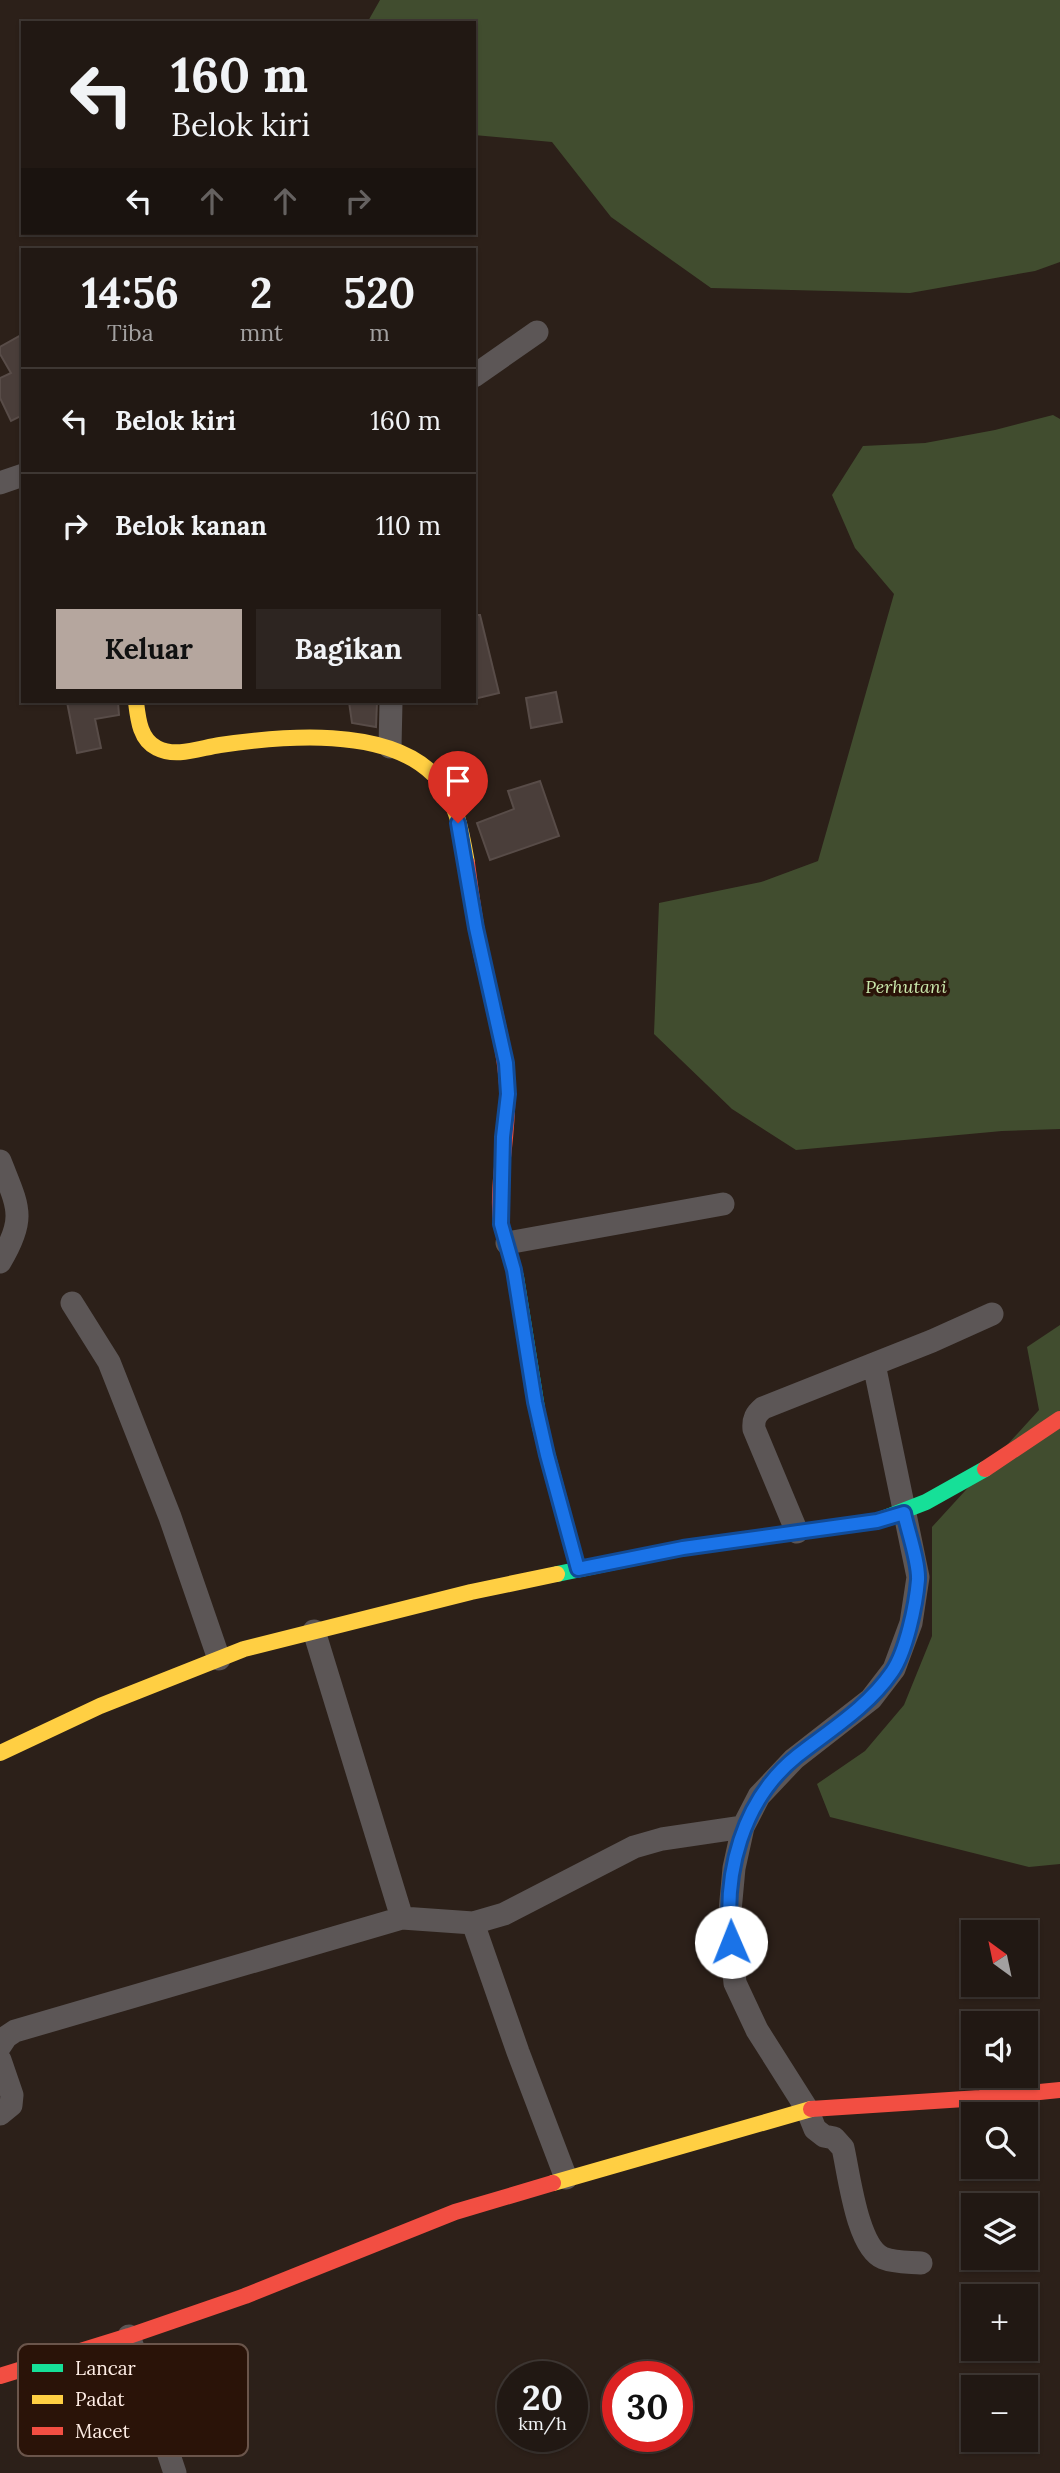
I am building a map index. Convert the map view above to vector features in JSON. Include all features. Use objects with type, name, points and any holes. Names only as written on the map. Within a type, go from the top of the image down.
[{"type":"street","points":[[476,375],[537,332]]},
{"type":"street","points":[[0,483],[21,476]]},
{"type":"street","points":[[136,703],[139,723],[145,737],[155,748],[168,752],[234,743],[320,738],[390,747],[416,759],[434,774],[446,791],[458,823],[476,928],[506,1063],[508,1094],[500,1203],[501,1224],[517,1282],[541,1429],[578,1569]]},
{"type":"street","points":[[390,747],[391,703]]},
{"type":"street","points":[[0,1161],[15,1198],[18,1224],[14,1239],[0,1262]]},
{"type":"street","points":[[507,1243],[723,1204]]},
{"type":"street","points":[[72,1303],[109,1362],[170,1517],[219,1659]]},
{"type":"street","points":[[797,1532],[754,1429],[754,1420],[764,1408],[992,1314]]},
{"type":"street","points":[[874,1364],[918,1577],[911,1623],[894,1669],[871,1699],[794,1759],[759,1796],[743,1827],[734,1868],[729,1922],[736,1983],[757,2030],[819,2133],[834,2138],[843,2148],[862,2232],[870,2247],[884,2259],[921,2263]]},
{"type":"street","points":[[0,1753],[100,1706],[244,1649],[578,1569],[683,1548],[877,1521],[904,1513],[934,1499],[1060,1419]]},
{"type":"street","points":[[314,1631],[402,1918]]},
{"type":"street","points":[[0,2046],[6,2037],[15,2031],[402,1918],[473,1923],[504,1914],[634,1847],[662,1839],[743,1827]]},
{"type":"street","points":[[473,1923],[566,2178]]},
{"type":"street","points":[[0,2060],[12,2095],[11,2105],[0,2114]]},
{"type":"street","points":[[103,2344],[245,2296],[454,2212],[807,2109],[1060,2090]]},
{"type":"street","points":[[129,2336],[132,2344]]},
{"type":"street","points":[[0,2376],[18,2370]]},
{"type":"street","points":[[169,2456],[175,2473]]},
{"type":"green space","points":[[380,0],[1060,0],[1060,262],[1035,271],[910,293],[711,288],[611,217],[552,142],[476,135],[476,21],[368,21]]},
{"type":"green space","name":"Perhutani","points":[[1053,415],[1060,419],[1060,1129],[1002,1131],[796,1150],[732,1109],[654,1034],[659,903],[761,882],[818,861],[894,594],[855,548],[832,495],[863,446],[925,443],[995,430]]},
{"type":"green space","points":[[1060,1325],[1060,1864],[1029,1867],[830,1817],[817,1784],[865,1751],[904,1705],[932,1636],[932,1527],[1039,1410],[1027,1347]]},
{"type":"building","points":[[21,335],[21,416],[11,421],[0,398],[0,378],[11,373],[0,354],[0,347]]},
{"type":"building","points":[[476,615],[480,615],[499,693],[476,699]]},
{"type":"building","points":[[556,692],[562,722],[531,728],[526,698]]},
{"type":"building","points":[[67,703],[118,703],[119,715],[95,719],[101,748],[77,753]]},
{"type":"building","points":[[349,703],[377,703],[376,727],[352,723]]},
{"type":"building","points":[[540,781],[559,836],[490,860],[477,823],[514,809],[508,791]]},
{"type":"traffic: fast","points":[[501,1225],[516,1277],[540,1427],[578,1569]]},
{"type":"traffic: fast","points":[[557,1574],[683,1548],[877,1521],[926,1502],[985,1469]]},
{"type":"traffic: slow","points":[[136,703],[143,734],[151,744],[164,751],[188,751],[273,739],[332,738],[389,748],[414,759],[434,775],[448,794],[457,816],[467,863]]},
{"type":"traffic: slow","points":[[0,1753],[100,1706],[244,1649],[471,1592],[557,1574]]},
{"type":"traffic: slow","points":[[553,2183],[811,2109]]},
{"type":"traffic: jam","points":[[467,863],[479,942],[500,1035],[507,1085],[507,1120],[500,1190],[501,1225]]},
{"type":"traffic: jam","points":[[985,1469],[1060,1419]]},
{"type":"traffic: jam","points":[[811,2109],[1060,2090]]},
{"type":"traffic: jam","points":[[103,2344],[245,2296],[455,2212],[553,2183]]},
{"type":"traffic: jam","points":[[0,2376],[18,2370]]},
{"type":"route","points":[[458,823],[486,978],[506,1063],[508,1094],[503,1137],[501,1224],[514,1270],[526,1331],[535,1402],[578,1569],[683,1548],[877,1521],[904,1513],[918,1577],[911,1623],[894,1669],[871,1699],[794,1759],[759,1796],[743,1827],[734,1868],[729,1922],[731,1942]]}]
